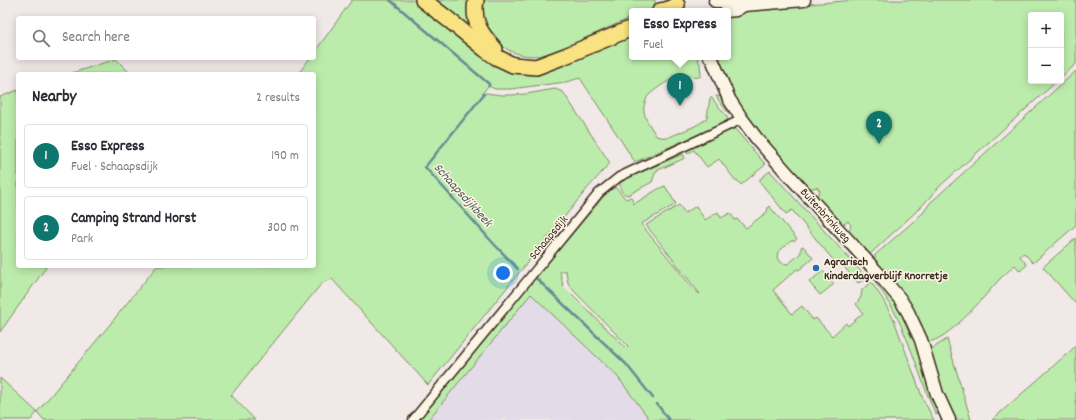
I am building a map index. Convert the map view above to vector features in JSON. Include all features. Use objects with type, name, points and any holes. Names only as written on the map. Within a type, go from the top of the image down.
[{"type":"highway","points":[[423,0],[486,50],[496,57],[513,65],[536,67],[629,29]]},
{"type":"highway","points":[[476,0],[476,21],[483,35],[495,49],[509,56],[521,59],[539,59],[560,52],[629,21]]},
{"type":"main road","points":[[731,10],[736,10],[744,5],[804,0]]},
{"type":"main road","points":[[715,4],[735,1],[744,5]]},
{"type":"main road","name":"Buitenbrinkweg","points":[[713,60],[729,99],[757,139],[900,299],[922,340],[937,394],[949,420]]},
{"type":"street","name":"Schaapsdijk","points":[[413,420],[599,193],[619,177],[742,119]]},
{"type":"shaded area","points":[[531,294],[617,376],[650,420],[428,420]]},
{"type":"green space","points":[[352,0],[414,0],[446,26],[512,72],[629,34],[629,60],[698,60],[700,64],[701,76],[679,76],[665,83],[648,96],[644,105],[645,114],[647,121],[656,136],[667,138],[705,120],[707,117],[710,98],[712,98],[725,113],[728,119],[722,124],[635,162],[580,78],[566,82],[510,89],[495,89],[488,86],[482,94],[512,95],[555,89],[563,92],[610,163],[587,189],[428,385],[332,279],[322,283],[231,395],[255,420],[44,420],[37,412],[155,268],[316,268],[316,72],[300,72],[308,60],[316,60],[316,50]]},
{"type":"green space","points":[[430,0],[473,0],[483,44]]},
{"type":"green space","points":[[484,0],[655,0],[655,8],[629,8],[629,18],[554,53],[534,56],[512,52],[494,39],[485,26],[483,11]]},
{"type":"green space","points":[[855,0],[1076,0],[1076,64],[1064,74],[1064,12],[1028,12],[1028,84],[1054,84],[940,186],[919,209],[869,255],[851,236],[849,232],[851,225],[848,221],[844,224],[840,224],[818,200],[817,195],[820,191],[817,187],[808,189],[755,128],[737,100],[720,60],[731,60],[731,13],[752,9]]},
{"type":"green space","points":[[117,60],[129,72],[75,72]]},
{"type":"green space","points":[[1076,71],[1076,225],[1033,263],[1024,253],[1020,256],[1027,265],[1020,271],[1015,265],[955,327],[935,340],[927,342],[875,262],[875,255],[923,213],[930,203],[1062,84],[1064,84],[1064,82]]},
{"type":"green space","points":[[16,91],[16,268],[46,268],[0,332],[0,97]]},
{"type":"green space","points":[[716,96],[722,97],[730,110],[730,115],[719,101]]},
{"type":"green space","points":[[735,129],[765,164],[741,185],[737,180],[735,180],[719,159],[707,167],[694,150],[688,153],[686,151]]},
{"type":"green space","points":[[683,154],[685,158],[656,171],[652,182],[628,195],[621,191],[620,183],[632,176]]},
{"type":"green space","points":[[779,170],[837,234],[834,236],[776,171]]},
{"type":"green space","points":[[770,171],[866,277],[864,280],[858,283],[838,260],[834,261],[792,210],[786,214],[760,182],[760,179]]},
{"type":"green space","points":[[614,186],[626,199],[631,197],[634,204],[665,186],[676,204],[641,224],[696,292],[700,294],[646,225],[679,205],[685,213],[696,206],[705,220],[718,212],[721,218],[730,213],[735,220],[737,219],[746,228],[767,212],[769,206],[797,239],[795,241],[791,241],[778,252],[777,258],[782,263],[788,264],[801,253],[801,247],[803,246],[813,258],[799,270],[797,269],[773,290],[792,314],[802,306],[813,320],[816,318],[832,336],[846,323],[848,326],[863,313],[856,304],[861,297],[862,290],[871,282],[894,320],[923,399],[934,420],[650,420],[617,376],[531,294],[428,420],[419,420],[604,196]],"holes":[[[560,271],[566,271],[568,283],[573,290],[628,346],[626,348],[563,286]]]},
{"type":"green space","points":[[839,237],[869,271],[867,272],[837,239]]},
{"type":"green space","points":[[1076,238],[1076,304],[1043,267]]},
{"type":"green space","points":[[823,271],[834,284],[820,295],[809,282]]},
{"type":"green space","points":[[878,281],[896,303],[914,334],[940,412],[936,415],[901,326],[891,305],[875,282]]},
{"type":"green space","points":[[947,339],[971,420],[954,420],[944,398],[930,350]]},
{"type":"green space","points":[[1076,346],[1076,420],[992,420]]},
{"type":"green space","points":[[0,378],[37,412],[31,420],[0,420]]},
{"type":"waterway","name":"Schaapsdijkbeek","points":[[390,0],[489,84],[489,86]]},
{"type":"waterway","name":"Schaapsdijkbeek","points":[[484,94],[425,167],[518,269]]},
{"type":"waterway","name":"Schaapsdijkbeek","points":[[537,279],[626,364],[653,398]]},
{"type":"waterway","name":"Schaapsdijkbeek","points":[[657,404],[669,420]]},
{"type":"place","name":"Esso Express","points":[[680,106]]},
{"type":"place","name":"Camping Strand Horst","points":[[879,144]]},
{"type":"place","name":"Agrarisch Kinderdagverblijf Knorretje","points":[[816,268]]}]
